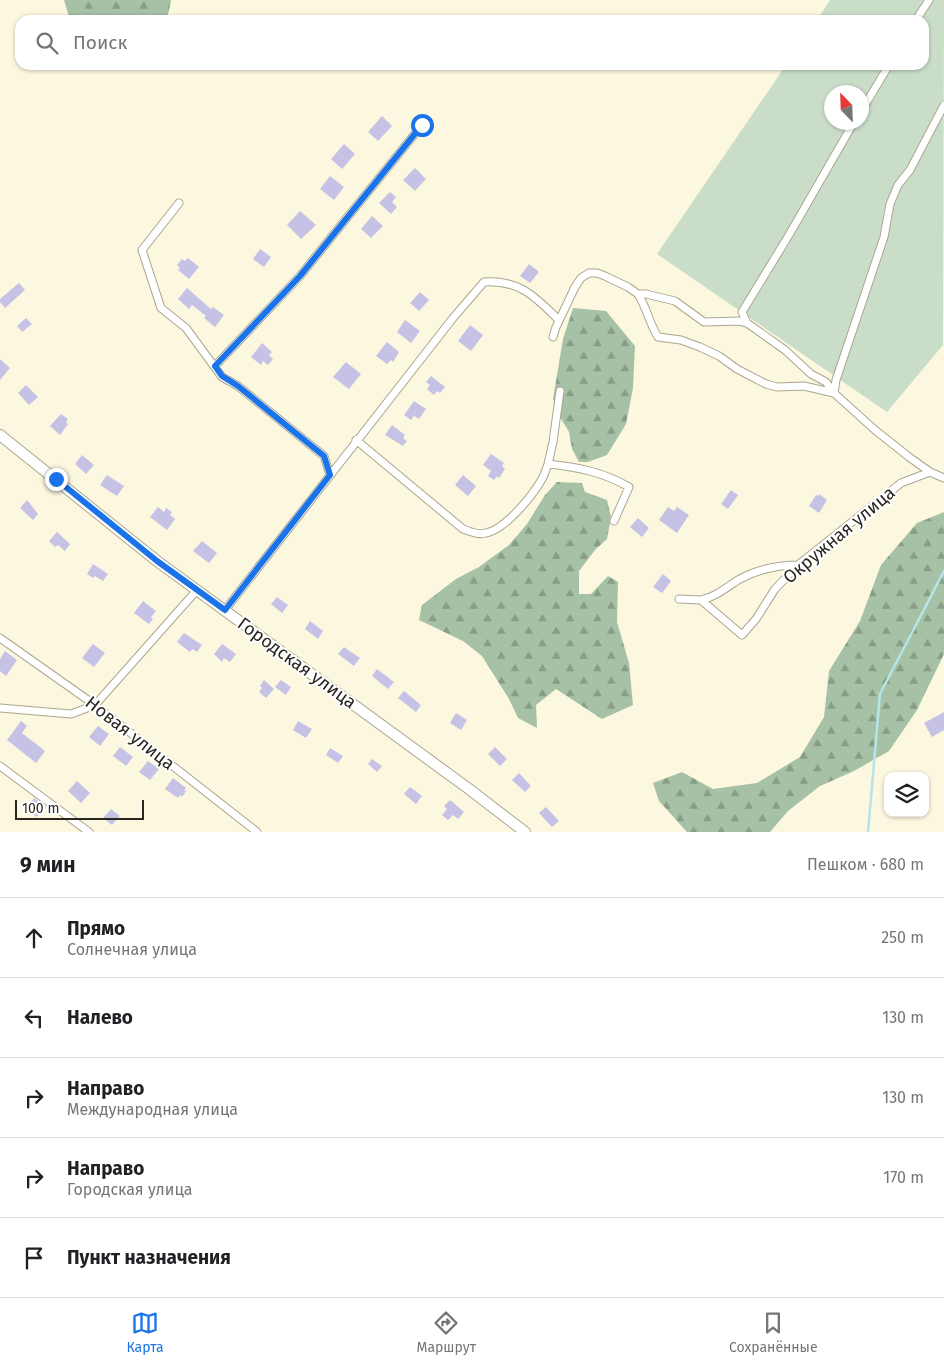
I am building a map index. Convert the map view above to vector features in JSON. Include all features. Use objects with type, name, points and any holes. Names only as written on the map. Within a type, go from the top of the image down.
[{"type":"main road","name":"Городская улица","points":[[0,434],[157,561],[455,778],[525,832]]},
{"type":"street","points":[[919,15],[929,0]]},
{"type":"street","points":[[869,98],[885,70]]},
{"type":"street","points":[[834,393],[836,380],[884,237],[890,204],[898,185],[910,170],[944,105]]},
{"type":"street","points":[[215,366],[300,276],[422,125]]},
{"type":"street","points":[[747,323],[742,312],[849,130]]},
{"type":"street","points":[[179,202],[142,250],[162,308],[186,328],[222,376],[238,386],[324,456],[330,475]]},
{"type":"street","points":[[553,337],[559,320],[581,278],[589,273],[597,273],[628,287],[638,294],[644,304],[652,328],[658,337],[681,340],[700,347],[766,384],[777,387],[804,386],[834,393]]},
{"type":"street","points":[[225,610],[452,318],[484,282],[518,286],[528,291],[559,320]]},
{"type":"street","points":[[638,294],[675,301],[704,322],[739,321],[747,323],[785,350],[811,374],[826,382],[834,393],[875,430],[909,457],[930,472],[944,478]]},
{"type":"street","points":[[356,440],[463,529],[473,533],[487,534],[501,528],[513,517],[542,479],[553,442],[560,391]]},
{"type":"street","points":[[548,464],[581,468],[612,478],[629,487],[614,521]]},
{"type":"street","name":"Окружная улица","points":[[701,600],[742,635],[756,619],[775,589],[798,565],[901,483],[930,472]]},
{"type":"street","points":[[679,599],[701,600],[710,598],[740,579],[771,567],[798,565]]},
{"type":"street","points":[[0,708],[70,714],[95,705],[197,590]]},
{"type":"street","name":"Новая улица","points":[[0,638],[95,705],[257,832]]},
{"type":"street","points":[[0,766],[89,832]]},
{"type":"green space","points":[[64,0],[171,0],[168,15],[68,15]]},
{"type":"green space","points":[[830,0],[944,0],[943,345],[887,412],[657,254],[783,70],[929,70],[929,15],[820,15]]},
{"type":"green space","points":[[573,308],[606,311],[635,346],[633,388],[626,424],[607,455],[588,462],[579,462],[572,449],[569,432],[560,417],[553,399],[563,339]]},
{"type":"green space","points":[[557,482],[582,483],[585,492],[607,500],[611,517],[607,539],[595,550],[579,571],[579,594],[591,594],[608,576],[618,582],[617,622],[629,663],[633,705],[602,719],[556,689],[536,705],[537,728],[518,718],[509,699],[482,656],[463,641],[419,620],[422,605],[456,579],[479,567],[509,545],[527,524],[545,495]]},
{"type":"green space","points":[[944,512],[944,654],[917,710],[889,751],[854,771],[820,786],[788,811],[770,832],[687,832],[659,801],[653,783],[682,772],[713,789],[757,783],[800,757],[824,717],[829,671],[860,621],[881,565],[917,523]]},
{"type":"building","points":[[382,116],[392,126],[378,141],[368,132]]},
{"type":"building","points":[[344,144],[355,154],[342,169],[331,159]]},
{"type":"building","points":[[415,168],[426,179],[415,191],[403,180]]},
{"type":"building","points":[[330,176],[344,187],[334,200],[320,189]]},
{"type":"building","points":[[390,192],[396,197],[392,202],[397,207],[391,214],[379,203]]},
{"type":"building","points":[[300,211],[316,225],[301,239],[287,225]]},
{"type":"building","points":[[372,216],[383,226],[371,238],[361,229]]},
{"type":"building","points":[[260,249],[271,257],[264,267],[253,259]]},
{"type":"building","points":[[188,258],[199,267],[189,279],[178,270],[180,268],[177,265],[182,259],[185,261]]},
{"type":"building","points":[[529,264],[539,272],[530,283],[520,276]]},
{"type":"building","points":[[19,283],[25,290],[5,308],[0,299]]},
{"type":"building","points":[[187,288],[211,309],[213,307],[224,315],[215,327],[204,318],[206,316],[192,305],[189,309],[178,299]]},
{"type":"building","points":[[420,292],[429,300],[419,311],[410,303]]},
{"type":"building","points":[[26,318],[32,324],[22,332],[17,326]]},
{"type":"building","points":[[405,320],[420,331],[411,343],[397,332]]},
{"type":"building","points":[[470,325],[483,335],[471,351],[458,341]]},
{"type":"building","points":[[387,342],[399,352],[393,362],[391,360],[387,364],[376,356]]},
{"type":"building","points":[[262,343],[272,352],[269,355],[273,359],[268,365],[263,361],[261,365],[251,357]]},
{"type":"building","points":[[0,359],[10,368],[0,380]]},
{"type":"building","points":[[346,362],[361,374],[349,389],[333,377]]},
{"type":"building","points":[[431,376],[445,387],[440,393],[437,391],[434,395],[427,389],[430,385],[426,382]]},
{"type":"building","points":[[26,385],[38,397],[29,405],[18,393]]},
{"type":"building","points":[[414,401],[426,409],[419,419],[414,416],[411,420],[404,415]]},
{"type":"building","points":[[61,414],[68,419],[66,422],[68,424],[60,435],[50,426]]},
{"type":"building","points":[[392,425],[405,435],[403,438],[407,441],[403,446],[385,435]]},
{"type":"building","points":[[491,454],[504,463],[502,466],[505,469],[499,478],[497,476],[494,480],[488,476],[491,471],[483,465]]},
{"type":"building","points":[[82,455],[94,465],[86,474],[75,464]]},
{"type":"building","points":[[107,475],[124,486],[117,496],[100,485]]},
{"type":"building","points":[[463,475],[476,486],[468,496],[455,485]]},
{"type":"building","points":[[731,490],[738,495],[728,509],[721,504]]},
{"type":"building","points":[[819,494],[827,500],[819,513],[809,506],[816,495],[818,496]]},
{"type":"building","points":[[27,500],[38,514],[33,520],[20,508]]},
{"type":"building","points":[[158,507],[164,512],[166,508],[172,512],[170,515],[175,519],[167,530],[150,517]]},
{"type":"building","points":[[668,507],[674,511],[677,507],[689,515],[677,533],[659,520]]},
{"type":"building","points":[[638,518],[649,528],[642,537],[630,527]]},
{"type":"building","points":[[57,532],[70,544],[65,551],[58,545],[55,547],[49,541]]},
{"type":"building","points":[[202,541],[217,553],[209,563],[193,551]]},
{"type":"building","points":[[93,564],[108,574],[103,581],[87,574]]},
{"type":"building","points":[[663,574],[671,581],[662,593],[653,587]]},
{"type":"building","points":[[277,597],[288,605],[282,613],[271,604]]},
{"type":"building","points":[[143,601],[156,611],[151,617],[153,619],[149,624],[134,613]]},
{"type":"building","points":[[310,621],[323,631],[318,639],[305,629]]},
{"type":"building","points":[[184,633],[202,645],[197,652],[192,649],[190,652],[177,642]]},
{"type":"building","points":[[93,644],[105,653],[94,667],[82,658]]},
{"type":"building","points":[[222,644],[236,654],[230,662],[224,658],[222,662],[214,654]]},
{"type":"building","points":[[344,647],[360,658],[354,666],[338,654]]},
{"type":"building","points":[[5,651],[17,660],[6,676],[0,671],[0,659]]},
{"type":"building","points":[[377,669],[394,682],[388,689],[372,676]]},
{"type":"building","points":[[264,680],[274,689],[266,698],[259,692]]},
{"type":"building","points":[[281,680],[291,687],[286,695],[275,687]]},
{"type":"building","points":[[404,691],[421,705],[416,712],[398,698]]},
{"type":"building","points":[[944,712],[944,730],[932,737],[924,723]]},
{"type":"building","points":[[456,713],[467,720],[461,730],[450,723]]},
{"type":"building","points":[[21,721],[27,726],[22,733],[45,751],[36,763],[7,740]]},
{"type":"building","points":[[298,721],[312,729],[306,738],[293,730]]},
{"type":"building","points":[[98,726],[109,734],[100,746],[89,737]]},
{"type":"building","points":[[120,747],[133,757],[126,766],[113,756]]},
{"type":"building","points":[[495,747],[507,759],[500,766],[488,754]]},
{"type":"building","points":[[330,748],[343,756],[338,763],[326,755]]},
{"type":"building","points":[[372,759],[382,766],[377,772],[368,764]]},
{"type":"building","points":[[148,761],[159,769],[150,780],[139,772]]},
{"type":"building","points":[[519,773],[531,786],[525,792],[512,780]]},
{"type":"building","points":[[173,778],[186,788],[182,797],[180,795],[178,798],[165,789]]},
{"type":"building","points":[[77,781],[90,793],[81,803],[68,791]]},
{"type":"building","points":[[410,787],[422,796],[416,804],[404,794]]},
{"type":"building","points":[[34,798],[46,807],[37,817],[26,808]]},
{"type":"building","points":[[450,800],[464,812],[458,819],[453,815],[448,820],[442,815],[447,809],[444,806]]},
{"type":"building","points":[[546,807],[559,821],[552,827],[539,813]]},
{"type":"building","points":[[111,809],[120,816],[112,825],[103,818]]},
{"type":"waterway","points":[[868,832],[880,694],[944,571]]},
{"type":"route","points":[[56,479],[157,561],[225,610],[330,475],[324,456],[238,386],[222,376],[215,366],[300,276],[422,125]]}]
